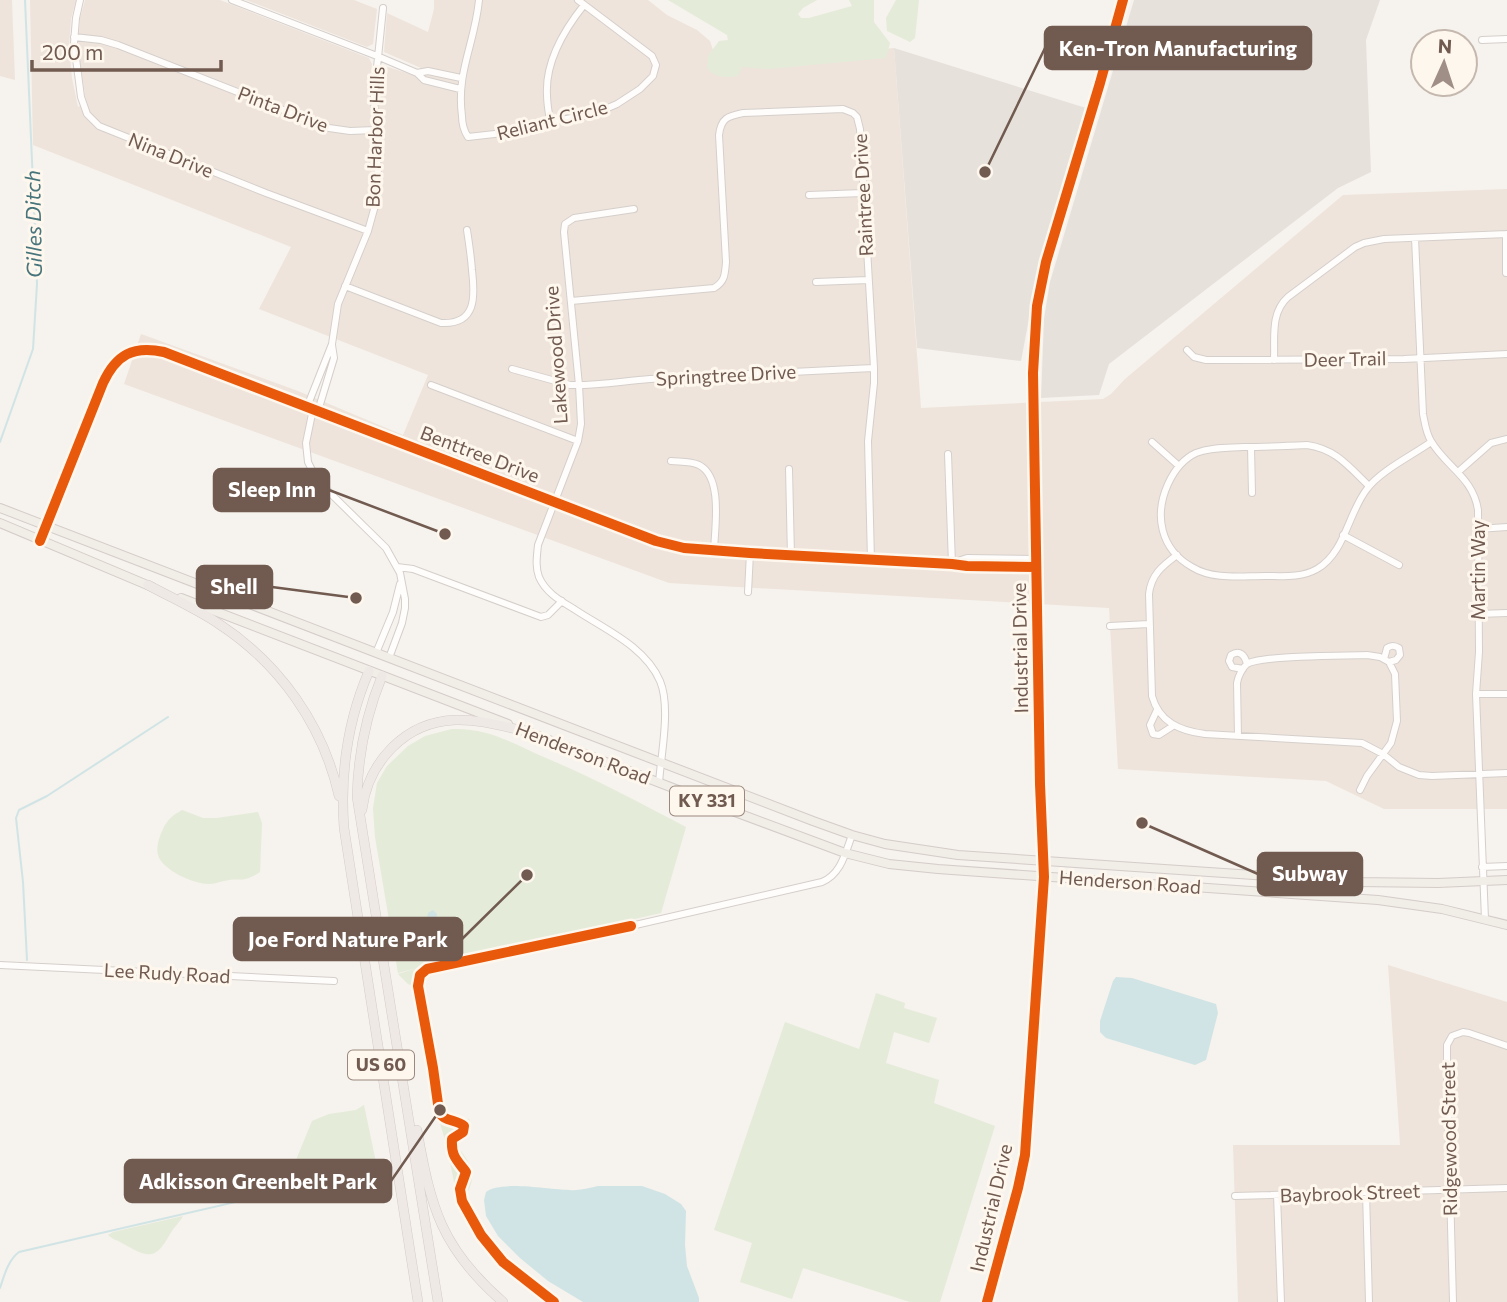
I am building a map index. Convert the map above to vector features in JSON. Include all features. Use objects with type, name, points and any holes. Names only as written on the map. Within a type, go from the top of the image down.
[{"type":"highway","name":"US 60","points":[[148,585],[208,617],[259,655],[282,679],[311,721],[326,752],[336,785],[344,828],[418,1302]]},
{"type":"highway","points":[[344,828],[342,798],[346,749],[354,708],[369,671]]},
{"type":"highway","name":"US 60","points":[[382,676],[369,710],[360,753],[358,797],[438,1302]]},
{"type":"highway","points":[[361,818],[367,786],[380,762],[397,743],[418,728],[457,720],[486,722],[529,732]]},
{"type":"highway","points":[[387,984],[424,1170],[434,1207],[460,1258],[503,1302]]},
{"type":"highway","points":[[405,1217],[411,1302]]},
{"type":"main road","name":"Henderson Road","points":[[0,508],[660,763],[852,835],[885,844],[925,851],[1307,880],[1400,884],[1507,880]]},
{"type":"main road","name":"Henderson Road","points":[[0,523],[148,585],[845,853],[906,866],[1357,898],[1410,904],[1507,925]]},
{"type":"main road","points":[[369,671],[376,653]]},
{"type":"main road","name":"US 60","points":[[382,676],[388,658]]},
{"type":"street","name":"Nina Drive","points":[[80,0],[74,37],[80,97],[86,113],[98,125],[369,230]]},
{"type":"street","points":[[232,0],[417,72],[428,71],[461,78]]},
{"type":"street","name":"Reliant Circle","points":[[479,0],[460,89],[462,121],[468,137],[522,131],[550,122],[588,115],[617,103],[649,80],[656,71],[652,56],[581,3]]},
{"type":"street","name":"Industrial Drive","points":[[987,1302],[1025,1155],[1044,877],[1033,373],[1037,306],[1046,262],[1123,0]]},
{"type":"street","points":[[550,122],[546,93],[551,64],[562,34],[581,3]]},
{"type":"street","name":"Bon Harbor Hills","points":[[383,8],[374,97],[378,186],[376,202],[369,230],[335,316],[332,344],[308,427],[306,452],[312,470],[323,485],[386,548],[400,573],[405,608],[388,658]]},
{"type":"street","name":"Pinta Drive","points":[[74,37],[118,45],[329,128],[376,131]]},
{"type":"street","points":[[1482,40],[1507,38]]},
{"type":"street","points":[[417,72],[424,80],[460,89]]},
{"type":"street","name":"Raintree Drive","points":[[571,301],[713,288],[725,276],[726,262],[719,135],[722,122],[730,116],[827,109],[843,109],[853,113],[860,129],[874,368],[868,441],[871,560]]},
{"type":"street","points":[[809,195],[863,193]]},
{"type":"street","name":"Lakewood Drive","points":[[634,209],[583,216],[565,224],[580,424],[578,441],[538,545],[536,560],[539,577],[549,591],[632,647],[652,667],[665,700],[659,783]]},
{"type":"street","points":[[345,286],[441,323],[455,322],[467,314],[475,294],[467,230]]},
{"type":"street","points":[[1274,360],[1275,320],[1279,307],[1356,247],[1374,241],[1506,234],[1506,273]]},
{"type":"street","name":"Martin Way","points":[[1415,239],[1426,431],[1431,442],[1474,494],[1478,510],[1479,652],[1476,694],[1485,919]]},
{"type":"street","points":[[816,282],[868,280]]},
{"type":"street","name":"Bon Harbor Hills","points":[[313,409],[334,358],[332,344]]},
{"type":"street","name":"Benttree Drive","points":[[40,541],[103,383],[121,357],[143,350],[164,352],[656,541],[684,548],[952,564],[967,558],[1037,563]]},
{"type":"street","name":"Deer Trail","points":[[1187,350],[1194,357],[1206,360],[1421,358],[1507,354]]},
{"type":"street","name":"Springtree Drive","points":[[512,369],[579,385],[874,368]]},
{"type":"street","points":[[432,385],[578,441]]},
{"type":"street","points":[[1458,472],[1491,443],[1507,439]]},
{"type":"street","points":[[1152,442],[1179,466]]},
{"type":"street","points":[[1368,486],[1342,460],[1326,450],[1307,446],[1219,448],[1188,457],[1179,466],[1165,490],[1160,515],[1164,535],[1170,546],[1195,569],[1222,576],[1302,575],[1324,564],[1335,551],[1368,486],[1431,442]]},
{"type":"street","points":[[1251,447],[1252,493]]},
{"type":"street","points":[[948,454],[952,564]]},
{"type":"street","points":[[671,461],[696,464],[710,476],[715,496],[714,550]]},
{"type":"street","points":[[789,469],[792,556]]},
{"type":"street","points":[[1478,529],[1507,527]]},
{"type":"street","points":[[1343,535],[1399,565]]},
{"type":"street","points":[[748,592],[750,553]]},
{"type":"street","points":[[1177,555],[1156,572],[1149,594],[1151,689],[1157,709],[1173,726],[1189,732],[1354,742],[1369,746],[1399,767],[1419,775],[1507,773]]},
{"type":"street","points":[[397,567],[413,569],[541,617],[548,615],[562,601]]},
{"type":"street","points":[[376,653],[393,612],[401,582]]},
{"type":"street","points":[[1479,614],[1507,613]]},
{"type":"street","points":[[1110,626],[1149,624]]},
{"type":"street","points":[[1238,736],[1237,683],[1238,676],[1245,667],[1267,659],[1367,655],[1386,661],[1396,680],[1397,721],[1394,737],[1360,790]]},
{"type":"street","points":[[1476,694],[1507,694]]},
{"type":"street","points":[[1157,709],[1150,724],[1153,734],[1159,735],[1173,726]]},
{"type":"street","points":[[631,926],[822,883],[838,871],[852,835]]},
{"type":"street","points":[[1482,867],[1507,866]]},
{"type":"street","name":"Lee Rudy Road","points":[[0,965],[334,982]]},
{"type":"street","name":"Ridgewood Street","points":[[1454,1302],[1447,1075],[1449,1040],[1457,1033],[1463,1032],[1507,1046]]},
{"type":"street","name":"Baybrook Street","points":[[1235,1196],[1507,1188]]},
{"type":"street","points":[[1366,1192],[1369,1302]]},
{"type":"street","points":[[1277,1195],[1281,1302]]},
{"type":"shaded area","points":[[0,0],[12,0],[15,80],[0,76]]},
{"type":"shaded area","points":[[30,0],[76,0],[69,46],[78,107],[86,102],[78,47],[80,18],[85,0],[220,0],[369,58],[372,64],[370,79],[379,80],[383,70],[388,67],[416,76],[421,68],[384,52],[387,13],[428,32],[434,0],[648,0],[710,41],[718,65],[894,48],[921,408],[1103,399],[1343,195],[1507,189],[1507,809],[1384,809],[1326,781],[1118,769],[1109,608],[669,583],[124,384],[141,334],[298,391],[403,435],[428,375],[259,309],[291,247],[33,145]]},
{"type":"shaded area","points":[[246,0],[354,0],[377,9],[373,44],[367,47]]},
{"type":"shaded area","points":[[1134,0],[1380,0],[1366,40],[1371,172],[1338,188],[1109,364],[1099,395],[1041,398],[1044,319],[1050,282]]},
{"type":"shaded area","points":[[894,48],[1086,108],[1038,271],[1021,361],[917,348]]},
{"type":"shaded area","points":[[433,910],[437,914],[432,948],[428,953],[423,953],[420,951],[428,913]]},
{"type":"shaded area","points":[[1388,965],[1507,1002],[1507,1302],[1238,1302],[1233,1145],[1400,1145]]},
{"type":"shaded area","points":[[1116,977],[1132,978],[1216,1004],[1218,1013],[1206,1060],[1195,1065],[1106,1038],[1100,1032],[1100,1021]]},
{"type":"shaded area","points":[[513,1186],[573,1190],[598,1186],[642,1186],[665,1194],[681,1204],[686,1211],[687,1266],[699,1302],[583,1302],[548,1281],[520,1258],[498,1236],[486,1216],[486,1192],[493,1188]]},
{"type":"green space","points":[[668,0],[817,0],[798,14],[801,18],[809,18],[852,6],[849,0],[874,0],[874,22],[890,43],[886,58],[769,69],[742,67],[738,76],[721,76],[707,68],[708,56],[719,41],[728,40],[727,35]]},
{"type":"green space","points":[[896,0],[919,0],[915,38],[910,42],[887,31],[886,18]]},
{"type":"green space","points":[[452,729],[487,733],[507,740],[595,780],[686,827],[661,913],[419,968],[632,924],[633,927],[428,970],[420,976],[419,984],[443,1107],[446,1114],[469,1119],[471,1126],[456,1145],[472,1171],[471,1184],[463,1199],[479,1227],[501,1254],[521,1273],[560,1302],[549,1302],[499,1264],[474,1231],[458,1202],[447,1147],[433,1099],[417,988],[408,984],[398,974],[417,968],[398,973],[375,837],[373,808],[377,783],[387,766],[408,746],[425,736]]},
{"type":"green space","points":[[182,810],[203,818],[258,812],[262,823],[260,872],[245,879],[208,884],[187,879],[172,871],[161,861],[157,849],[168,820]]},
{"type":"green space","points":[[876,993],[905,1003],[904,1008],[937,1018],[929,1043],[894,1032],[886,1063],[939,1080],[934,1103],[995,1126],[940,1302],[910,1302],[803,1268],[792,1299],[740,1282],[752,1243],[714,1230],[785,1022],[859,1049]]},
{"type":"green space","points":[[364,1105],[382,1191],[378,1196],[333,1197],[289,1189],[287,1182],[312,1121],[329,1114],[356,1110]]},
{"type":"green space","points":[[183,1216],[155,1253],[144,1254],[108,1235],[113,1232]]},
{"type":"waterway","name":"Gilles Ditch","points":[[0,442],[33,349],[37,284],[25,0]]},
{"type":"waterway","points":[[27,960],[16,818],[19,810],[47,796],[168,717]]},
{"type":"waterway","points":[[0,1288],[9,1264],[19,1252],[274,1193]]},
{"type":"waterway","points":[[280,1194],[296,1195]]},
{"type":"cycle path","points":[[987,1302],[1025,1155],[1044,877],[1033,373],[1037,306],[1046,262],[1123,0]]},
{"type":"cycle path","points":[[40,541],[108,373],[127,354],[153,350],[656,541],[684,548],[967,566],[1036,567]]},
{"type":"cycle path","points":[[554,1302],[503,1262],[481,1235],[462,1201],[460,1189],[466,1172],[453,1153],[452,1139],[463,1132],[464,1126],[443,1117],[439,1111],[418,986],[420,975],[427,969],[631,926]]},
{"type":"place","name":"Ken-Tron Manufacturing","points":[[985,172]]},
{"type":"place","name":"Sleep Inn","points":[[445,534]]},
{"type":"place","name":"Shell","points":[[356,598]]},
{"type":"place","name":"Subway","points":[[1142,823]]},
{"type":"place","name":"Joe Ford Nature Park","points":[[527,875]]},
{"type":"place","name":"Adkisson Greenbelt Park","points":[[440,1110]]}]
